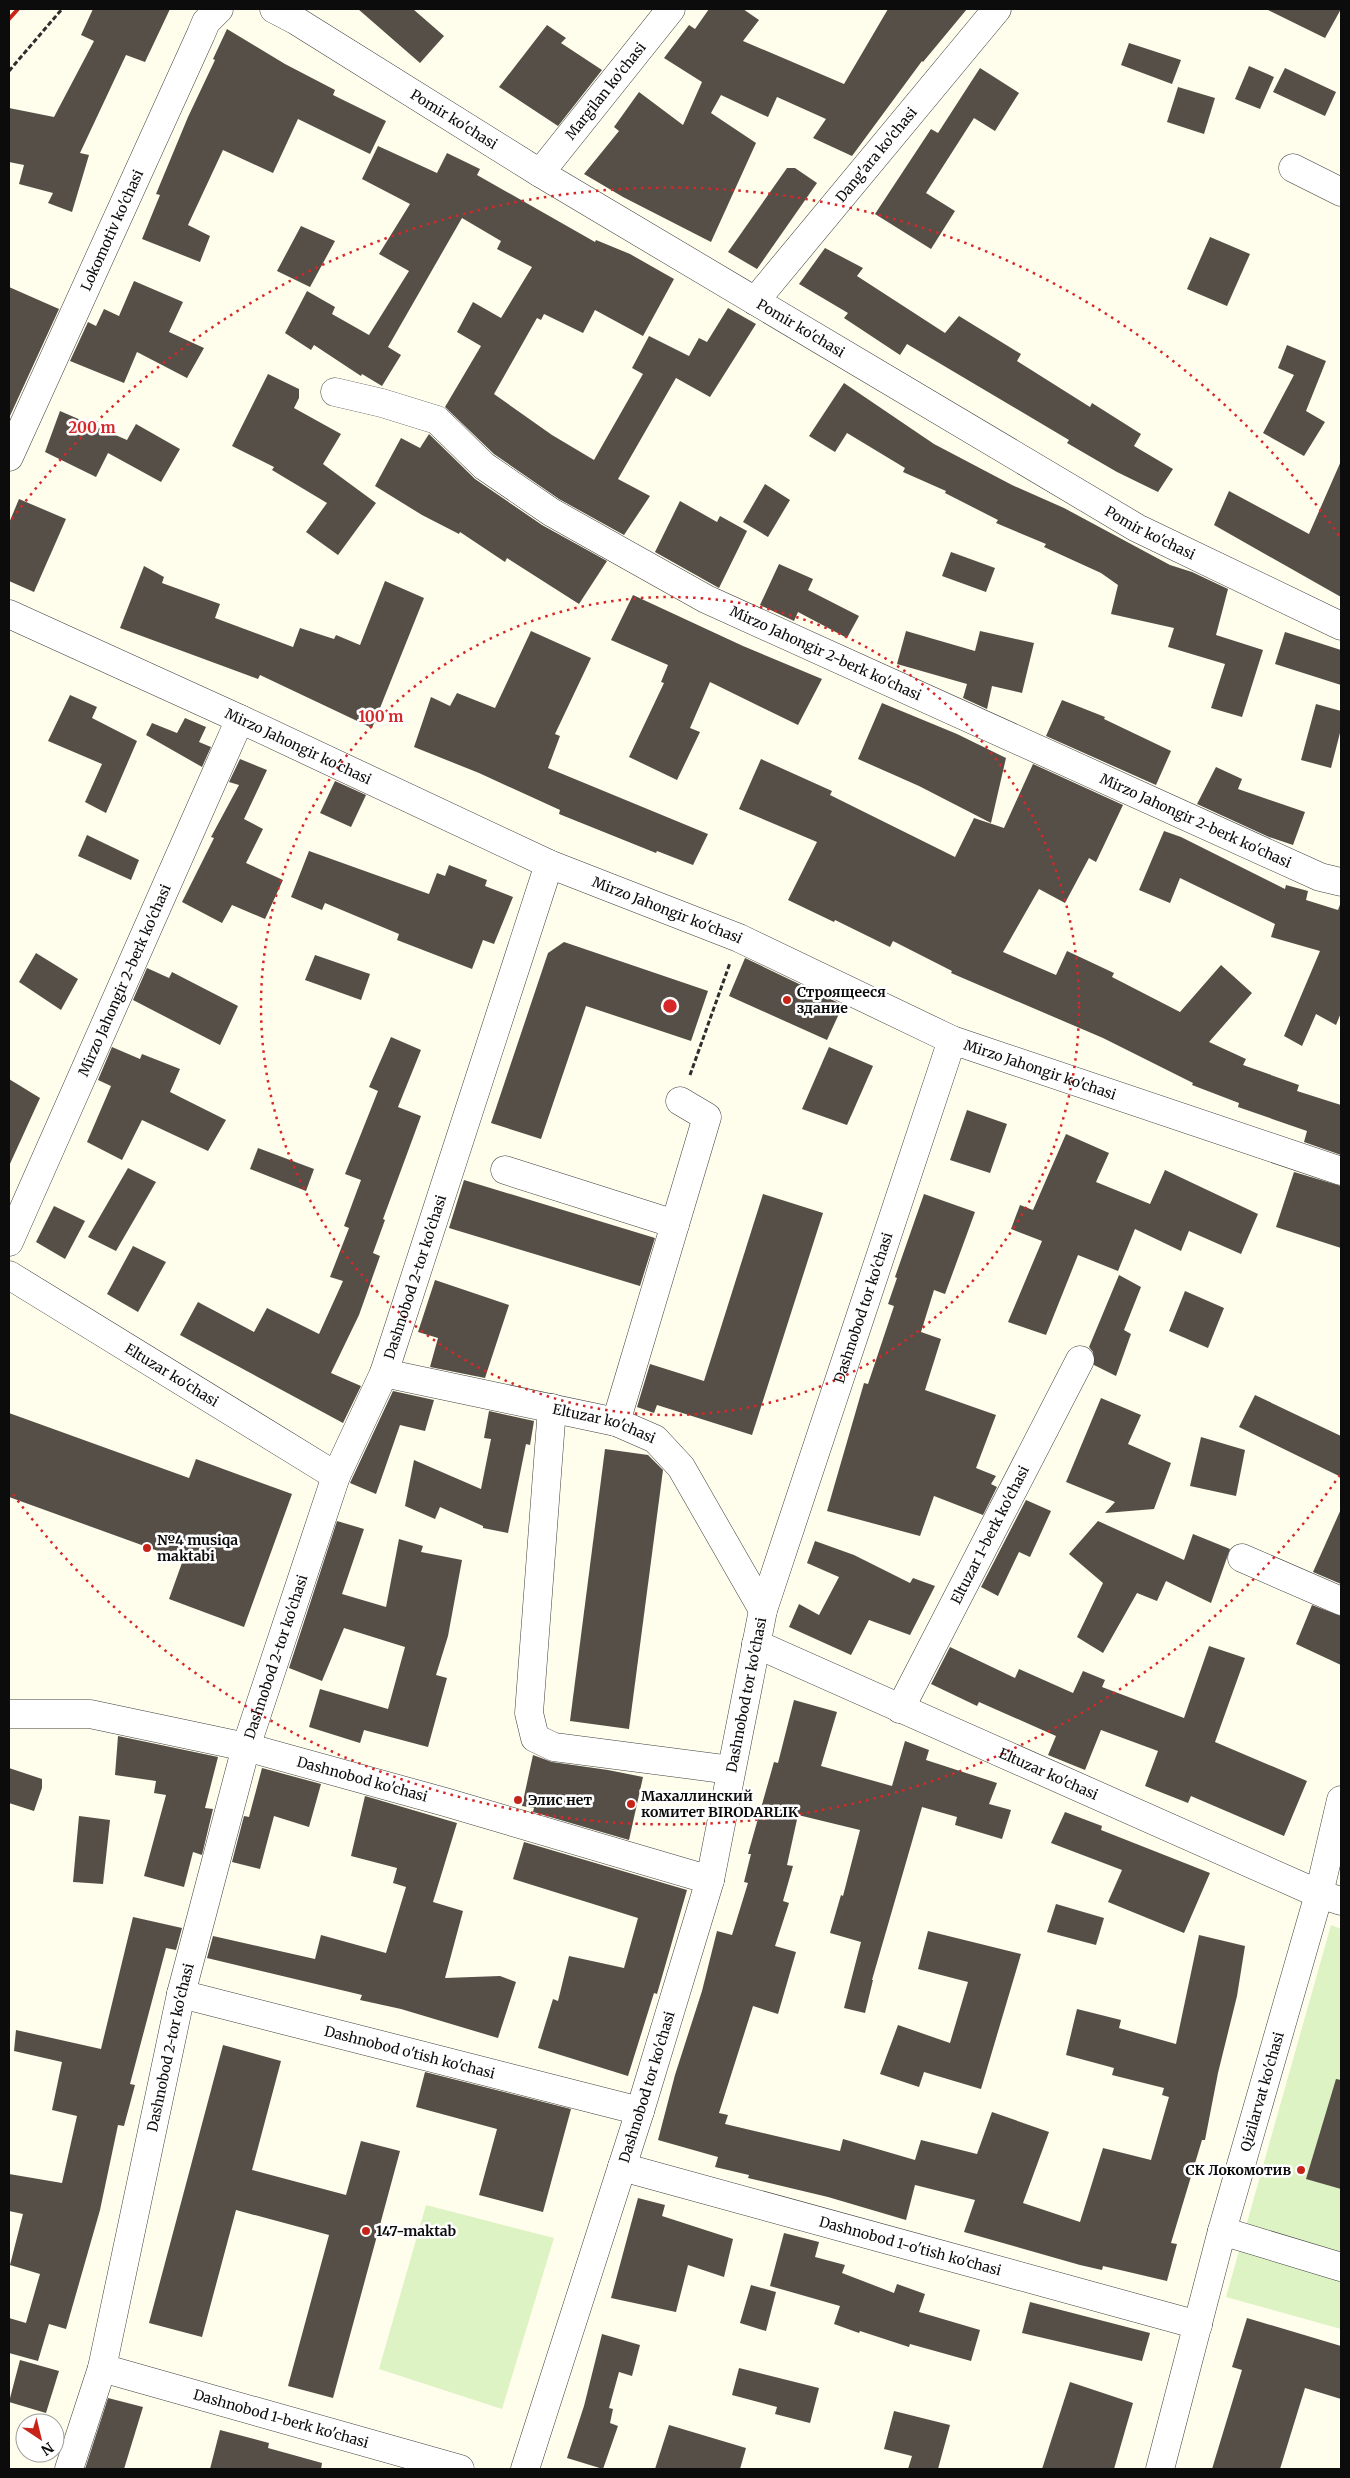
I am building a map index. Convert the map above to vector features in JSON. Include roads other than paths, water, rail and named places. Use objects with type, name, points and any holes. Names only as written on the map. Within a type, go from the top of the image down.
[{"type":"street","name":"Lokomotiv ko'chasi","points":[[9,457],[206,22],[219,9]]},
{"type":"street","name":"Pomir ko'chasi","points":[[274,9],[295,20],[540,172],[1137,528],[1341,626]]},
{"type":"street","name":"Margilan ko'chasi","points":[[540,172],[671,9]]},
{"type":"street","name":"Dang'ara ko'chasi","points":[[755,301],[997,9]]},
{"type":"street","points":[[1293,168],[1341,192]]},
{"type":"street","name":"Mirzo Jahongir 2-berk ko'chasi","points":[[335,392],[382,403],[437,420],[484,466],[551,512],[706,599],[1320,877],[1341,882]]},
{"type":"street","name":"Mirzo Jahongir ko'chasi","points":[[9,614],[240,719],[549,864],[739,938],[952,1040],[1341,1171]]},
{"type":"street","name":"Mirzo Jahongir 2-berk ko'chasi","points":[[9,1242],[240,719]]},
{"type":"street","name":"Dashnobod 2-tor ko'chasi","points":[[69,2469],[102,2368],[181,1994],[246,1747],[336,1476],[384,1373],[549,864]]},
{"type":"street","name":"Dashnobod tor ko'chasi","points":[[525,2469],[640,2111],[710,1880],[763,1610],[952,1040]]},
{"type":"street","points":[[616,1422],[707,1117],[680,1101]]},
{"type":"street","points":[[505,1170],[675,1224]]},
{"type":"street","name":"Eltuzar ko'chasi","points":[[9,1276],[336,1476]]},
{"type":"street","name":"Eltuzar 1-berk ko'chasi","points":[[900,1709],[1080,1360]]},
{"type":"street","name":"Eltuzar ko'chasi","points":[[384,1373],[616,1422],[655,1439],[681,1467],[763,1610]]},
{"type":"street","points":[[552,1408],[529,1713],[535,1738],[554,1747],[731,1770]]},
{"type":"street","points":[[1242,1558],[1341,1601]]},
{"type":"street","name":"Eltuzar ko'chasi","points":[[756,1644],[1330,1898]]},
{"type":"street","name":"Dashnobod ko'chasi","points":[[9,1714],[90,1714],[246,1747],[446,1802],[710,1880]]},
{"type":"street","name":"Qizilarvat ko'chasi","points":[[1160,2469],[1222,2231],[1330,1898],[1341,1800]]},
{"type":"street","name":"Dashnobod o'tish ko'chasi","points":[[181,1994],[640,2111]]},
{"type":"street","name":"Dashnobod 1-o'tish ko'chasi","points":[[622,2167],[1198,2325]]},
{"type":"street","points":[[1222,2231],[1341,2267]]},
{"type":"street","name":"Dashnobod 1-berk ko'chasi","points":[[102,2368],[460,2469]]},
{"type":"railway","points":[[9,19],[18,9]]},
{"type":"place","name":"Строящееся здание","points":[[787,1000]]},
{"type":"place","name":"№4 musiqa maktabi","points":[[147,1548]]},
{"type":"place","name":"Элис нет","points":[[518,1800]]},
{"type":"place","name":"Махаллинский комитет BIRODARLIK","points":[[631,1804]]},
{"type":"place","name":"СК Локомотив","points":[[1301,2170]]},
{"type":"place","name":"147-maktab","points":[[366,2231]]}]
